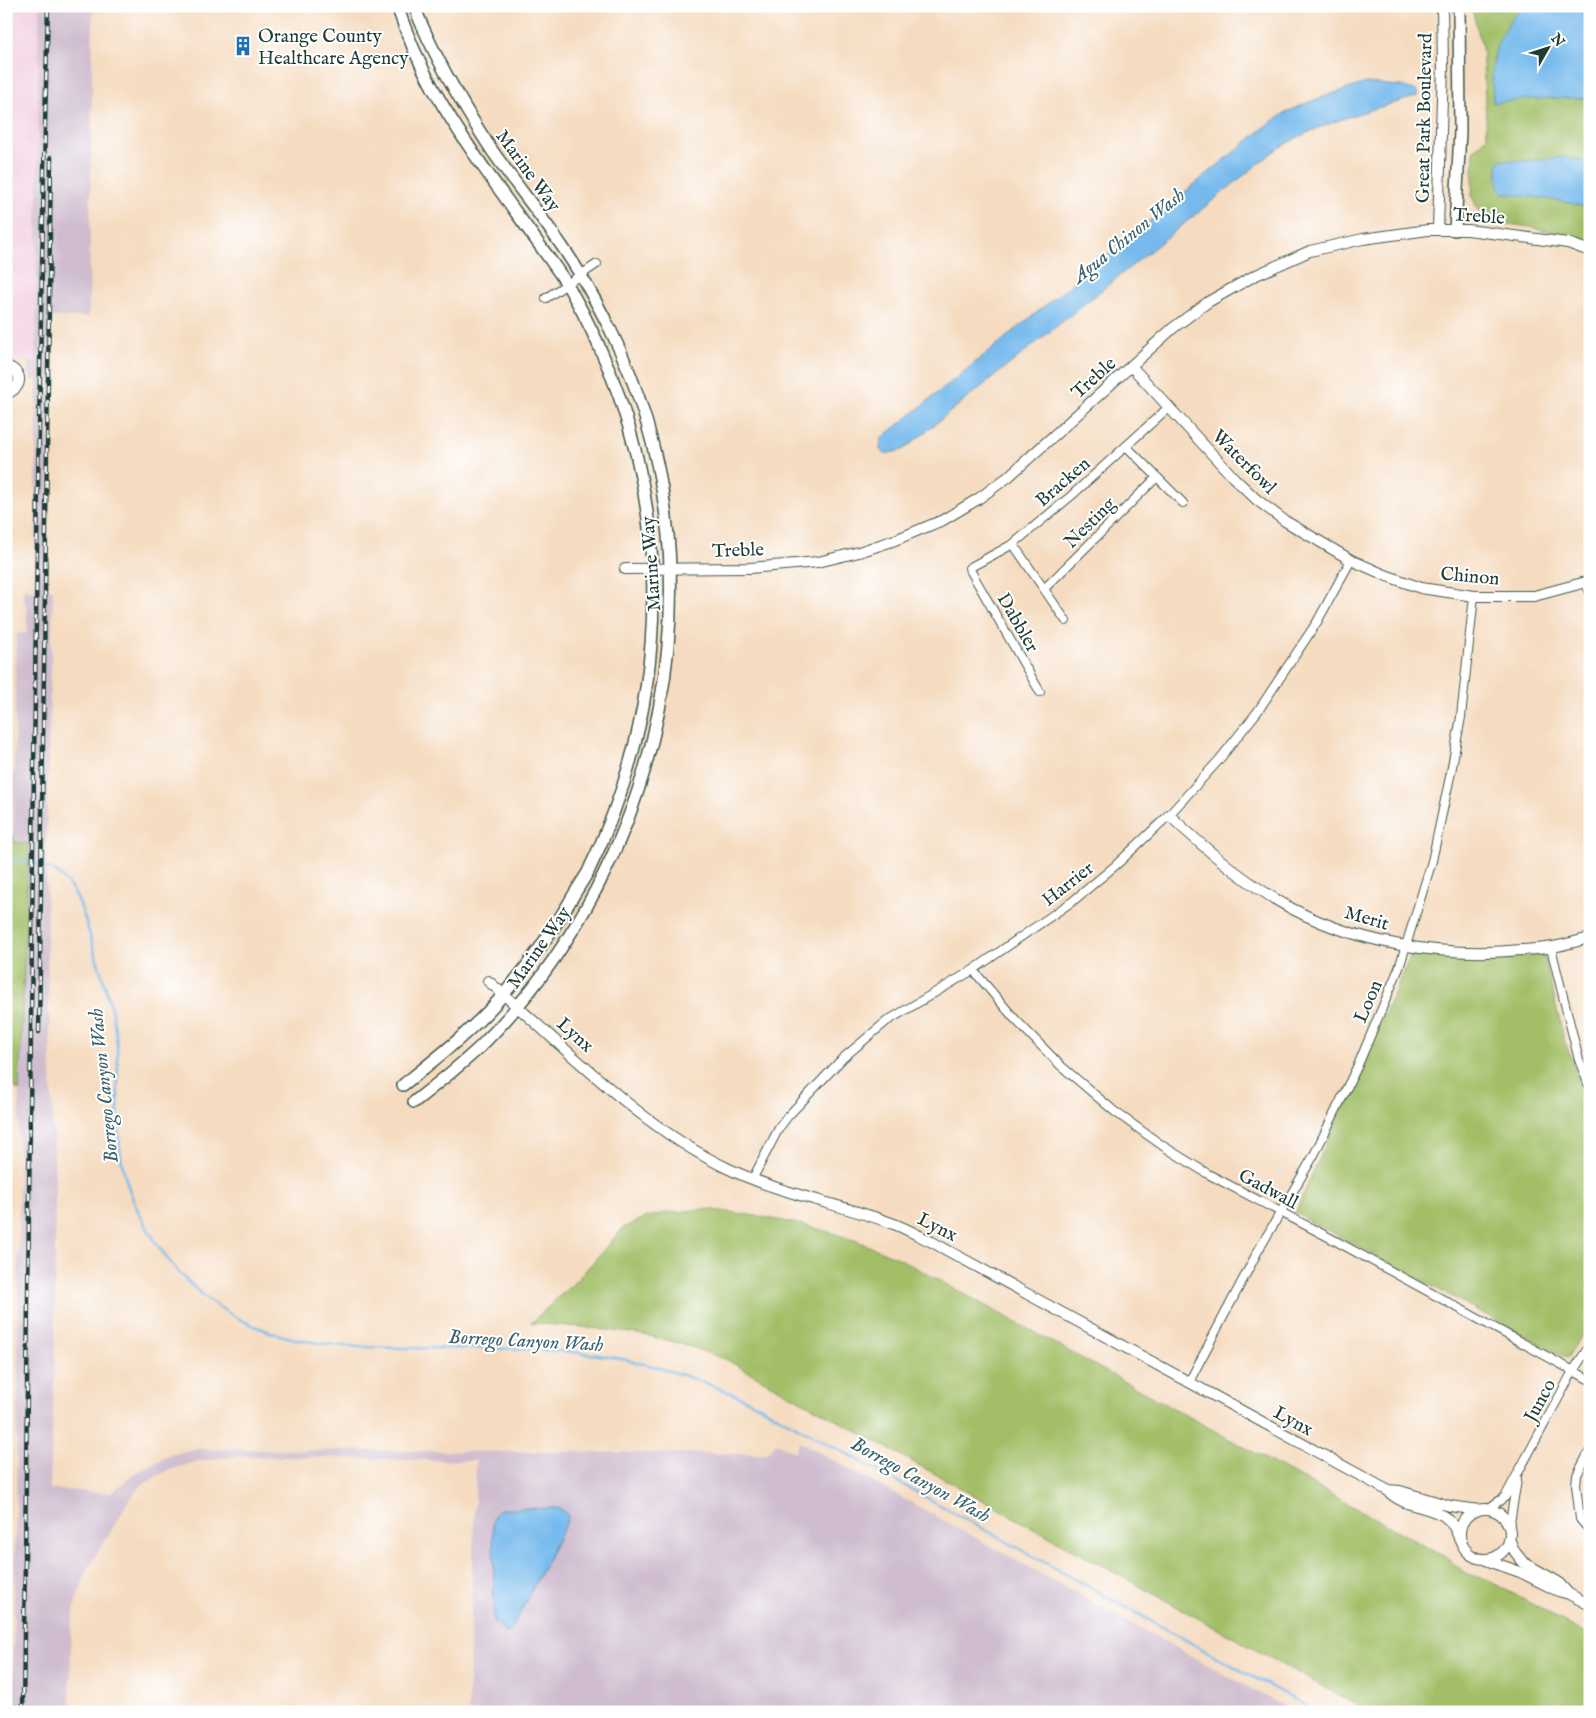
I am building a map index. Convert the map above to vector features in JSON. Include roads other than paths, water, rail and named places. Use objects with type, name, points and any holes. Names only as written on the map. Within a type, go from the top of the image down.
[{"type":"main road","name":"Marine Way","points":[[397,6],[415,53],[438,97],[475,154],[566,284],[579,305],[608,366],[619,394],[633,441],[643,485],[654,591],[650,658],[642,715],[632,758],[616,805],[587,873],[550,932],[504,994],[466,1033],[403,1084]]},
{"type":"main road","name":"Marine Way","points":[[414,6],[430,44],[470,116],[493,152],[550,228],[581,275],[624,360],[650,435],[660,483],[669,549],[671,620],[664,684],[647,765],[618,846],[590,902],[564,944],[518,1006],[480,1047],[414,1102]]},
{"type":"main road","name":"Great Park Boulevard","points":[[1455,230],[1460,131],[1459,6]]},
{"type":"street","name":"Great Park Boulevard","points":[[1438,230],[1442,6]]},
{"type":"street","name":"Treble","points":[[625,569],[750,568],[818,562],[860,552],[895,540],[942,520],[978,499],[1008,476],[1173,328],[1208,302],[1254,276],[1310,251],[1362,239],[1438,230],[1468,230],[1568,243],[1590,251]]},
{"type":"street","points":[[546,298],[597,264]]},
{"type":"street","points":[[6,366],[15,371],[19,376],[19,382],[16,388],[6,394]]},
{"type":"street","name":"Waterfowl","points":[[1131,366],[1234,478],[1257,500],[1285,521],[1352,560]]},
{"type":"street","name":"Bracken","points":[[969,568],[1013,544],[1071,496],[1169,407]]},
{"type":"street","points":[[1126,446],[1183,503]]},
{"type":"street","name":"Nesting","points":[[1044,589],[1157,477]]},
{"type":"street","points":[[1013,544],[1066,620]]},
{"type":"street","name":"Chinon","points":[[1352,560],[1421,588],[1474,596],[1534,596],[1588,586]]},
{"type":"street","name":"Harrier","points":[[753,1178],[784,1122],[844,1058],[887,1021],[973,970],[1073,901],[1116,865],[1169,815],[1219,760],[1258,710],[1317,622],[1352,560]]},
{"type":"street","name":"Dabbler","points":[[969,568],[1040,692]]},
{"type":"street","name":"Loon","points":[[1189,1382],[1258,1251],[1314,1156],[1358,1065],[1399,968],[1432,861],[1452,772],[1461,717],[1474,596]]},
{"type":"street","name":"Merit","points":[[1169,815],[1245,880],[1316,920],[1358,935],[1453,953],[1507,952],[1551,948],[1590,938]]},
{"type":"street","points":[[1551,948],[1579,1060],[1590,1088]]},
{"type":"street","name":"Gadwall","points":[[973,970],[1014,1018],[1088,1090],[1155,1141],[1281,1213],[1590,1380]]},
{"type":"street","name":"Lynx","points":[[488,981],[634,1109],[705,1156],[730,1170],[779,1188],[895,1224],[949,1251],[1387,1490],[1394,1498],[1444,1516],[1455,1527],[1461,1542]]},
{"type":"street","name":"Junco","points":[[1483,1510],[1505,1497],[1573,1371],[1590,1344]]},
{"type":"street","points":[[1590,1450],[1577,1475],[1576,1485],[1580,1520],[1590,1531]]},
{"type":"street","name":"Junco","points":[[1509,1534],[1518,1473]]},
{"type":"street","name":"Lynx","points":[[1387,1490],[1400,1491],[1450,1506],[1483,1510]]},
{"type":"street","points":[[1569,1594],[1558,1582],[1523,1562],[1515,1552],[1507,1522],[1502,1516],[1495,1512],[1483,1510],[1465,1518],[1460,1532],[1461,1542],[1469,1554],[1520,1572],[1590,1605]]},
{"type":"street","points":[[1485,1560],[1493,1559],[1504,1551],[1509,1534]]},
{"type":"water","points":[[1525,6],[1590,6],[1590,99],[1541,99],[1493,103],[1495,52],[1509,22]]},
{"type":"water","points":[[1366,83],[1401,86],[1417,91],[1418,96],[1324,125],[1273,152],[903,450],[884,454],[880,450],[881,439],[1271,122],[1305,104]]},
{"type":"water","points":[[1562,157],[1583,161],[1590,169],[1590,208],[1561,201],[1503,193],[1499,188],[1497,165],[1501,160],[1528,161]]},
{"type":"water","points":[[558,1508],[568,1516],[567,1521],[513,1627],[509,1632],[504,1633],[499,1624],[494,1623],[493,1519],[496,1512],[500,1509]]},
{"type":"waterway","name":"Borrego Canyon Wash","points":[[6,855],[53,870],[70,887],[79,903],[107,992],[113,1018],[118,1058],[120,1149],[129,1188],[146,1226],[157,1244],[183,1277],[221,1309],[246,1323],[272,1333],[299,1340],[383,1348],[519,1349],[582,1353],[649,1365],[712,1385],[754,1403],[1317,1712]]},
{"type":"railway","points":[[23,1712],[39,433],[48,6]]},
{"type":"railway","points":[[39,1032],[51,157]]},
{"type":"place","name":"Orange County Healthcare Agency","points":[[243,46]]},
{"type":"water label","name":"Agua Chinon Wash","points":[[1128,235]]}]
